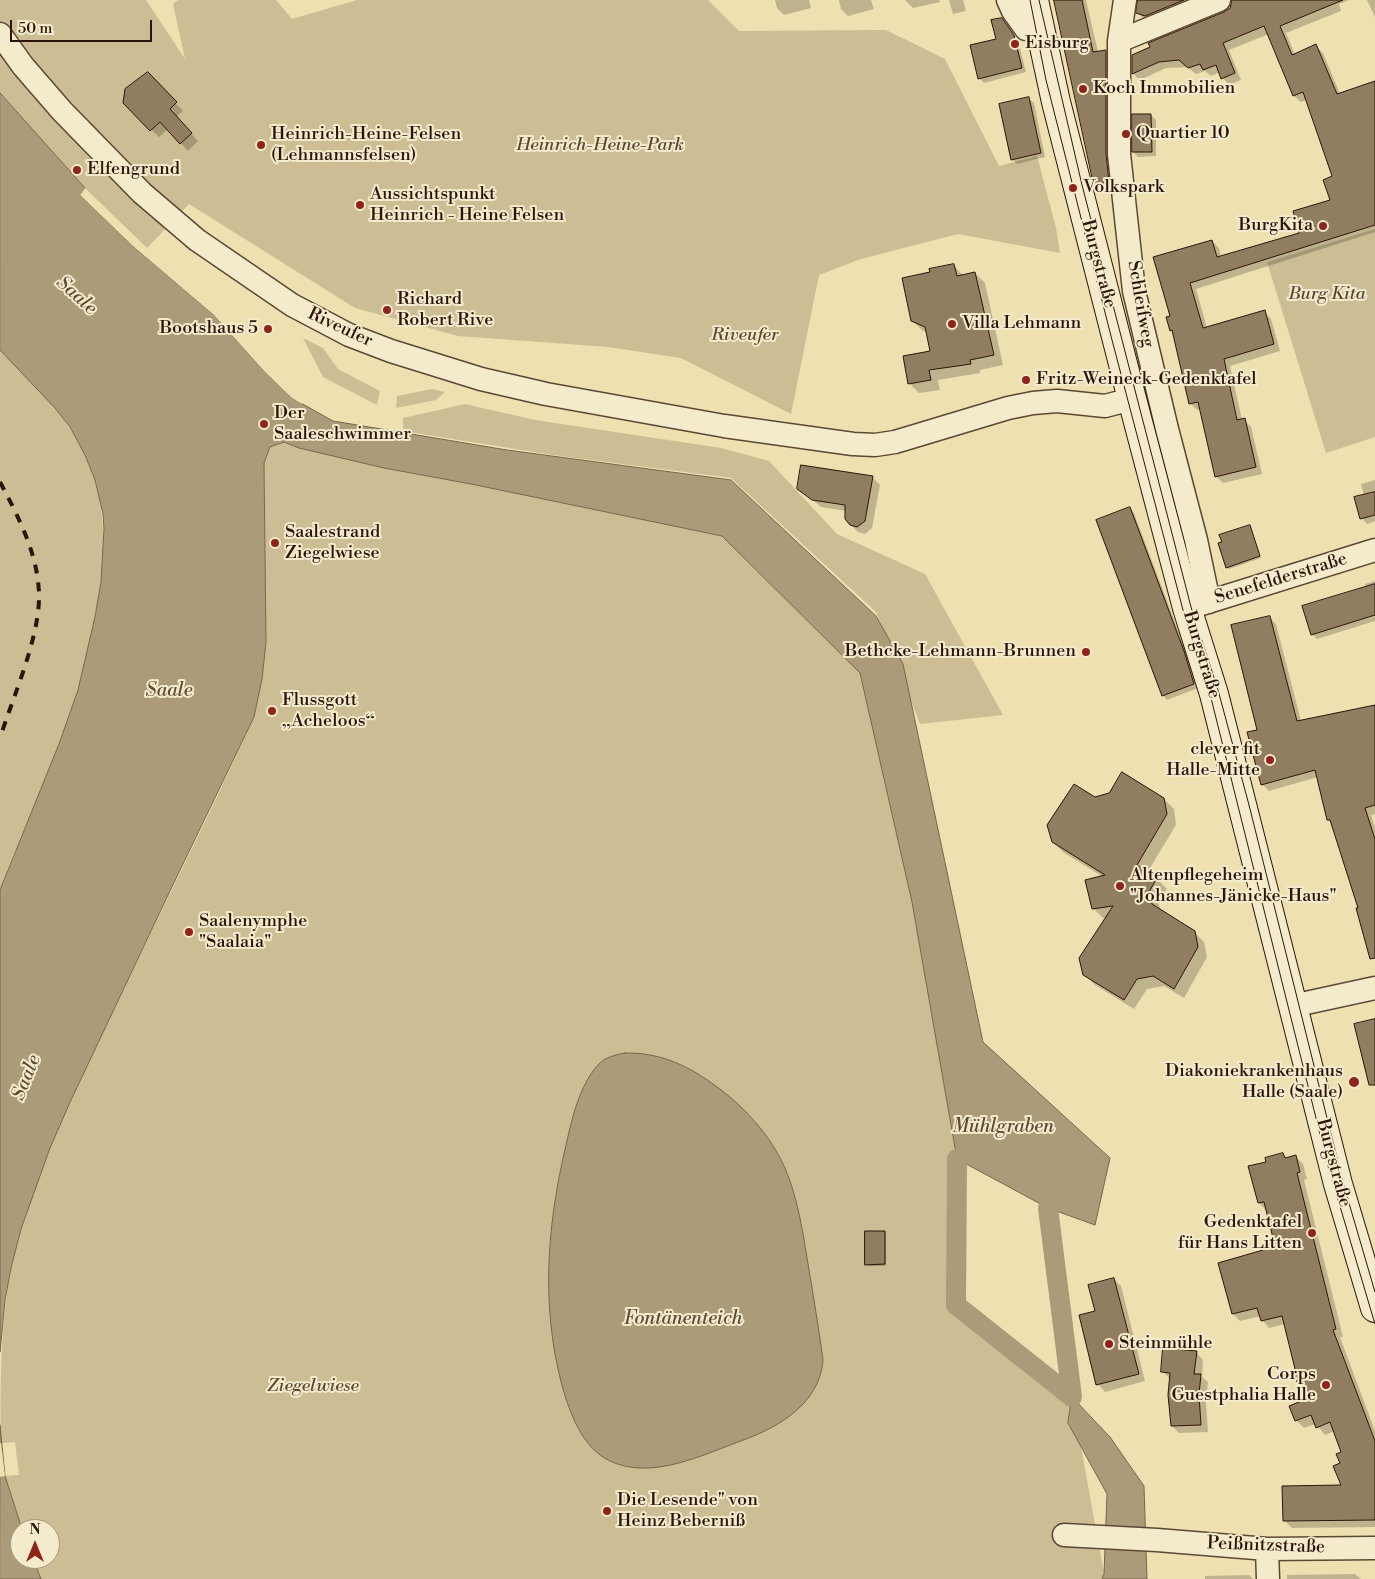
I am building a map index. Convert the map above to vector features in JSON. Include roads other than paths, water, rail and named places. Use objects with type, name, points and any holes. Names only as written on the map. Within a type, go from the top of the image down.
[{"type":"street","points":[[1008,0],[1013,11],[1026,29],[1042,29]]},
{"type":"street","name":"Burgstraße","points":[[1034,0],[1059,111],[1132,399],[1198,605],[1214,694],[1292,1006],[1338,1184],[1375,1308]]},
{"type":"street","name":"Schleifweg","points":[[1125,0],[1119,41],[1119,154],[1134,291],[1196,540],[1198,605]]},
{"type":"street","points":[[1119,41],[1219,0]]},
{"type":"street","name":"Riveufer","points":[[0,34],[22,66],[62,111],[142,193],[197,240],[292,305],[349,335],[391,351],[481,379],[546,394],[715,425],[853,444],[875,445],[895,442],[1008,408],[1033,403],[1057,401],[1105,406],[1132,399]]},
{"type":"street","name":"Senefelderstraße","points":[[1198,605],[1375,550]]},
{"type":"street","points":[[1292,1006],[1375,988]]},
{"type":"street","name":"Peißnitzstraße","points":[[1064,1534],[1267,1549],[1375,1548]]},
{"type":"street","points":[[1267,1549],[1268,1579]]},
{"type":"water","name":"Saale","points":[[0,93],[85,188],[80,195],[133,246],[214,315],[265,372],[292,398],[333,421],[507,450],[731,480],[876,616],[903,664],[983,1042],[1110,1158],[1095,1225],[1048,1208],[957,1159],[912,902],[860,673],[722,536],[384,468],[299,448],[284,442],[270,447],[264,463],[266,642],[262,679],[254,717],[71,1100],[50,1148],[21,1229],[11,1268],[5,1300],[0,1352],[0,890],[59,744],[78,690],[101,582],[104,529],[103,514],[95,480],[85,455],[70,427],[55,408],[0,350]]},
{"type":"water","name":"Fontänenteich","points":[[625,1053],[660,1057],[693,1071],[737,1103],[769,1139],[790,1181],[796,1203],[823,1360],[815,1388],[807,1400],[785,1419],[746,1439],[695,1458],[659,1467],[625,1466],[608,1460],[593,1449],[581,1434],[566,1399],[558,1368],[549,1304],[550,1240],[554,1208],[559,1177],[574,1114],[581,1093],[591,1073],[607,1058]]},
{"type":"water","points":[[1072,1397],[1110,1437],[1144,1486],[1147,1579],[1102,1579],[1104,1574],[1107,1494],[1068,1423]]},
{"type":"water","points":[[0,1425],[5,1476],[19,1519],[10,1519],[10,1569],[37,1569],[41,1579],[0,1579]]},
{"type":"waterway","name":"Mühlgraben","points":[[957,1159],[956,1305],[1072,1397]]},
{"type":"waterway","name":"Mühlgraben","points":[[1048,1208],[1072,1397]]},
{"type":"tram line","points":[[1030,0],[1046,80],[1112,340],[1183,610],[1210,694],[1328,1166],[1375,1324]]},
{"type":"tram line","points":[[1039,0],[1082,185],[1191,607],[1218,690],[1249,805],[1344,1186],[1375,1292]]},
{"type":"railway","points":[[0,482],[21,523],[32,552],[36,567],[39,597],[35,631],[0,738]]},
{"type":"place","name":"Eisburg","points":[[1015,44]]},
{"type":"place","name":"Koch Immobilien","points":[[1083,89]]},
{"type":"place","name":"Quartier 10","points":[[1126,134]]},
{"type":"place","name":"Heinrich-Heine-Felsen (Lehmannsfelsen)","points":[[261,145]]},
{"type":"place","name":"Elfengrund","points":[[77,170]]},
{"type":"place","name":"Volkspark","points":[[1073,188]]},
{"type":"place","name":"Aussichtspunkt Heinrich - Heine Felsen","points":[[360,205]]},
{"type":"place","name":"BurgKita","points":[[1323,226]]},
{"type":"place","name":"Richard Robert Rive","points":[[387,310]]},
{"type":"place","name":"Villa Lehmann","points":[[952,324]]},
{"type":"place","name":"Bootshaus 5","points":[[268,329]]},
{"type":"place","name":"Fritz-Weineck-Gedenktafel","points":[[1026,380]]},
{"type":"place","name":"Der Saaleschwimmer","points":[[264,424]]},
{"type":"place","name":"Saalestrand Ziegelwiese","points":[[275,543]]},
{"type":"place","name":"Bethcke-Lehmann-Brunnen","points":[[1086,652]]},
{"type":"place","name":"Flussgott „Acheloos“","points":[[272,711]]},
{"type":"place","name":"clever fit Halle-Mitte","points":[[1270,760]]},
{"type":"place","name":"Altenpflegeheim \"Johannes-Jänicke-Haus\"","points":[[1120,886]]},
{"type":"place","name":"Saalenymphe \"Saalaia\"","points":[[189,932]]},
{"type":"place","name":"Diakoniekrankenhaus Halle (Saale)","points":[[1354,1082]]},
{"type":"place","name":"Gedenktafel für Hans Litten","points":[[1312,1233]]},
{"type":"place","name":"Steinmühle","points":[[1109,1344]]},
{"type":"place","name":"Corps Guestphalia Halle","points":[[1326,1385]]},
{"type":"place","name":"Die Lesende\" von Heinz Beberniß","points":[[607,1511]]},
{"type":"park label","name":"Heinrich-Heine-Park","points":[[600,146]]},
{"type":"park label","name":"Burg Kita","points":[[1327,295]]},
{"type":"park label","name":"Ziegelwiese","points":[[313,1387]]}]
